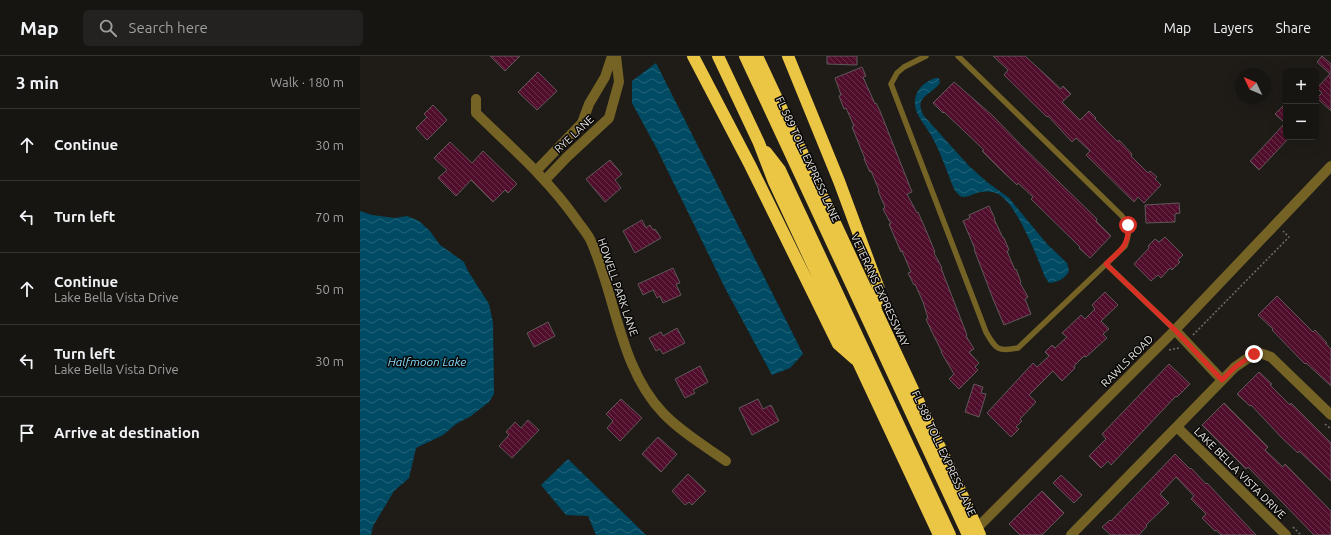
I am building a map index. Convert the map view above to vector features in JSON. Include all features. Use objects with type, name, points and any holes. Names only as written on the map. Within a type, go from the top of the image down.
[{"type":"highway","points":[[693,56],[750,165],[838,344],[859,363]]},
{"type":"highway","points":[[718,56],[759,144],[774,182],[859,363],[934,513],[950,535]]},
{"type":"highway","name":"FL 589 TOLL EXPRESS LANE","points":[[745,56],[954,492],[969,535]]},
{"type":"highway","name":"VETERANS EXPRESSWAY","points":[[757,56],[875,311],[954,492],[980,535]]},
{"type":"highway","points":[[788,56],[839,181],[880,289],[875,311]]},
{"type":"highway","points":[[759,144],[780,170],[934,513],[939,535]]},
{"type":"street","name":"RYE LANE","points":[[536,171],[582,123],[589,104],[605,77],[612,56]]},
{"type":"street","name":"RYE LANE","points":[[545,180],[609,118],[619,82],[616,56]]},
{"type":"street","points":[[598,90],[615,96]]},
{"type":"street","name":"HOWELL PARK LANE","points":[[476,99],[476,113],[545,180],[562,199],[589,238],[633,366],[648,394],[663,413],[726,461]]},
{"type":"street","points":[[582,123],[593,133]]},
{"type":"street","name":"RAWLS ROAD","points":[[969,535],[1175,330],[1331,166]]},
{"type":"street","points":[[1175,330],[1222,380]]},
{"type":"street","name":"LAKE BELLA VISTA DRIVE","points":[[1071,535],[1235,367],[1254,354],[1260,352],[1271,357],[1331,415]]},
{"type":"street","name":"LAKE BELLA VISTA DRIVE","points":[[1177,427],[1286,535]]},
{"type":"lane","points":[[926,56],[904,67],[897,73],[891,84],[986,332],[994,346],[1006,350],[1018,348],[1125,246],[1129,237],[1128,225],[1122,216],[958,56]]},
{"type":"lane","points":[[1106,264],[1175,330]]},
{"type":"path","points":[[1167,350],[1180,347],[1186,342],[1289,237],[1281,228]]},
{"type":"path","points":[[1320,419],[1331,429]]},
{"type":"water","points":[[656,63],[803,354],[790,368],[772,375],[725,288],[657,149],[632,103],[632,81]]},
{"type":"water","points":[[935,78],[939,78],[940,83],[924,97],[920,105],[924,116],[969,166],[987,182],[1009,198],[1047,244],[1067,263],[1069,271],[1061,280],[1049,283],[1018,217],[1011,206],[1003,198],[996,193],[991,192],[979,192],[967,197],[962,197],[954,190],[938,149],[916,111],[915,106],[915,99],[920,88]]},
{"type":"water","name":"Halfmoon Lake","points":[[360,211],[372,215],[395,218],[407,216],[419,221],[430,231],[440,245],[464,262],[489,304],[493,323],[494,394],[489,402],[471,416],[456,424],[443,435],[416,448],[409,478],[394,491],[373,526],[371,535],[360,535]]},
{"type":"water","points":[[568,459],[646,535],[596,535],[588,516],[566,515],[541,485]]},
{"type":"building","points":[[490,56],[520,56],[505,71]]},
{"type":"building","points":[[827,56],[857,56],[857,65],[827,64]]},
{"type":"building","points":[[993,56],[1025,56],[1061,89],[1063,86],[1071,94],[1062,102],[1080,120],[1089,111],[1118,142],[1119,140],[1132,154],[1131,156],[1148,173],[1150,171],[1157,177],[1155,179],[1161,185],[1144,203],[1138,197],[1134,202],[1086,155],[1090,151],[1076,138],[1072,142],[1048,116],[1047,117],[1004,75],[1008,70]]},
{"type":"building","points":[[1322,56],[1331,64],[1331,111],[1319,100],[1319,96],[1322,93],[1319,90],[1319,86],[1330,74],[1317,62]]},
{"type":"building","points":[[862,67],[866,76],[863,77],[875,104],[876,103],[880,111],[912,192],[907,194],[917,213],[918,212],[925,228],[935,252],[934,253],[942,268],[967,335],[966,336],[974,349],[969,352],[979,363],[975,367],[978,370],[959,389],[949,379],[954,374],[941,352],[926,319],[928,318],[923,302],[908,273],[911,272],[889,224],[891,224],[883,209],[885,207],[871,171],[870,172],[864,159],[852,127],[854,126],[846,108],[844,109],[839,96],[841,95],[835,78]]},
{"type":"building","points":[[538,72],[557,91],[537,110],[518,92]]},
{"type":"building","points":[[954,82],[993,116],[1097,219],[1096,221],[1111,236],[1090,258],[1031,199],[1033,197],[1018,183],[1017,185],[982,151],[984,150],[933,103]]},
{"type":"building","points":[[433,105],[447,120],[427,140],[416,128],[427,117],[424,114]]},
{"type":"building","points":[[1283,106],[1283,121],[1275,114]]},
{"type":"building","points":[[1283,125],[1283,140],[1287,140],[1259,170],[1250,161]]},
{"type":"building","points":[[450,142],[472,163],[483,151],[517,184],[508,193],[505,190],[493,202],[471,180],[456,196],[438,178],[447,170],[434,158]]},
{"type":"building","points":[[610,160],[622,174],[615,180],[621,188],[605,202],[586,179]]},
{"type":"building","points":[[1179,203],[1180,213],[1175,214],[1175,222],[1146,223],[1145,205]]},
{"type":"building","points":[[989,206],[1009,250],[1007,251],[1015,270],[1016,269],[1021,282],[1020,283],[1028,297],[1025,299],[1031,314],[1004,325],[963,221],[970,218],[969,215]]},
{"type":"building","points":[[642,220],[646,228],[650,225],[653,230],[655,229],[661,238],[635,253],[623,231]]},
{"type":"building","points":[[1165,237],[1183,255],[1178,260],[1180,262],[1172,270],[1170,268],[1161,278],[1158,275],[1151,281],[1134,264],[1155,239],[1159,242]]},
{"type":"building","points":[[673,268],[680,283],[676,284],[681,295],[663,303],[660,296],[657,298],[653,290],[643,295],[638,284]]},
{"type":"building","points":[[1105,292],[1118,305],[1101,321],[1109,329],[1103,334],[1107,338],[1086,357],[1084,356],[1062,381],[1053,371],[1029,395],[1036,402],[1020,419],[1022,421],[1016,427],[1019,429],[1011,437],[987,413],[1033,363],[1037,367],[1049,356],[1045,352],[1052,345],[1055,348],[1067,337],[1062,333],[1081,315],[1085,319],[1095,309],[1092,305]]},
{"type":"building","points":[[1277,296],[1313,332],[1315,330],[1331,349],[1331,386],[1306,363],[1305,364],[1258,315]]},
{"type":"building","points":[[548,322],[555,336],[534,347],[527,333]]},
{"type":"building","points":[[677,328],[685,343],[663,354],[660,349],[656,351],[649,338],[661,332],[663,336]]},
{"type":"building","points":[[1169,364],[1190,384],[1177,397],[1176,396],[1111,465],[1108,461],[1101,468],[1089,456],[1106,439],[1102,434]]},
{"type":"building","points":[[700,366],[708,382],[693,390],[695,393],[685,398],[675,379]]},
{"type":"building","points":[[1259,372],[1272,384],[1270,385],[1290,405],[1291,403],[1331,443],[1331,481],[1299,451],[1298,453],[1251,405],[1250,406],[1237,394]]},
{"type":"building","points":[[974,384],[983,387],[981,393],[986,394],[979,417],[965,412]]},
{"type":"building","points":[[621,399],[642,418],[620,441],[607,428],[613,421],[606,414]]},
{"type":"building","points":[[758,399],[763,409],[771,405],[779,421],[752,435],[739,408]]},
{"type":"building","points":[[1224,403],[1268,447],[1265,450],[1283,467],[1285,464],[1331,511],[1331,535],[1314,535],[1248,467],[1246,469],[1202,425]]},
{"type":"building","points":[[528,420],[539,430],[512,458],[499,446],[509,435],[506,432],[515,422],[521,428]]},
{"type":"building","points":[[658,437],[677,454],[661,472],[642,454]]},
{"type":"building","points":[[1175,454],[1206,484],[1207,483],[1256,535],[1221,535],[1216,530],[1215,531],[1202,518],[1206,514],[1191,499],[1194,496],[1176,477],[1160,494],[1169,503],[1146,525],[1147,526],[1139,535],[1111,535],[1102,527],[1110,520],[1111,521]]},
{"type":"building","points":[[688,474],[706,491],[692,505],[689,502],[685,505],[672,491]]},
{"type":"building","points":[[1061,475],[1082,495],[1074,503],[1053,483]]},
{"type":"building","points":[[1042,491],[1064,513],[1042,535],[1020,535],[1009,524]]},
{"type":"route","points":[[1128,225],[1129,237],[1125,246],[1106,264],[1175,330],[1222,380],[1235,367],[1254,354]]}]
